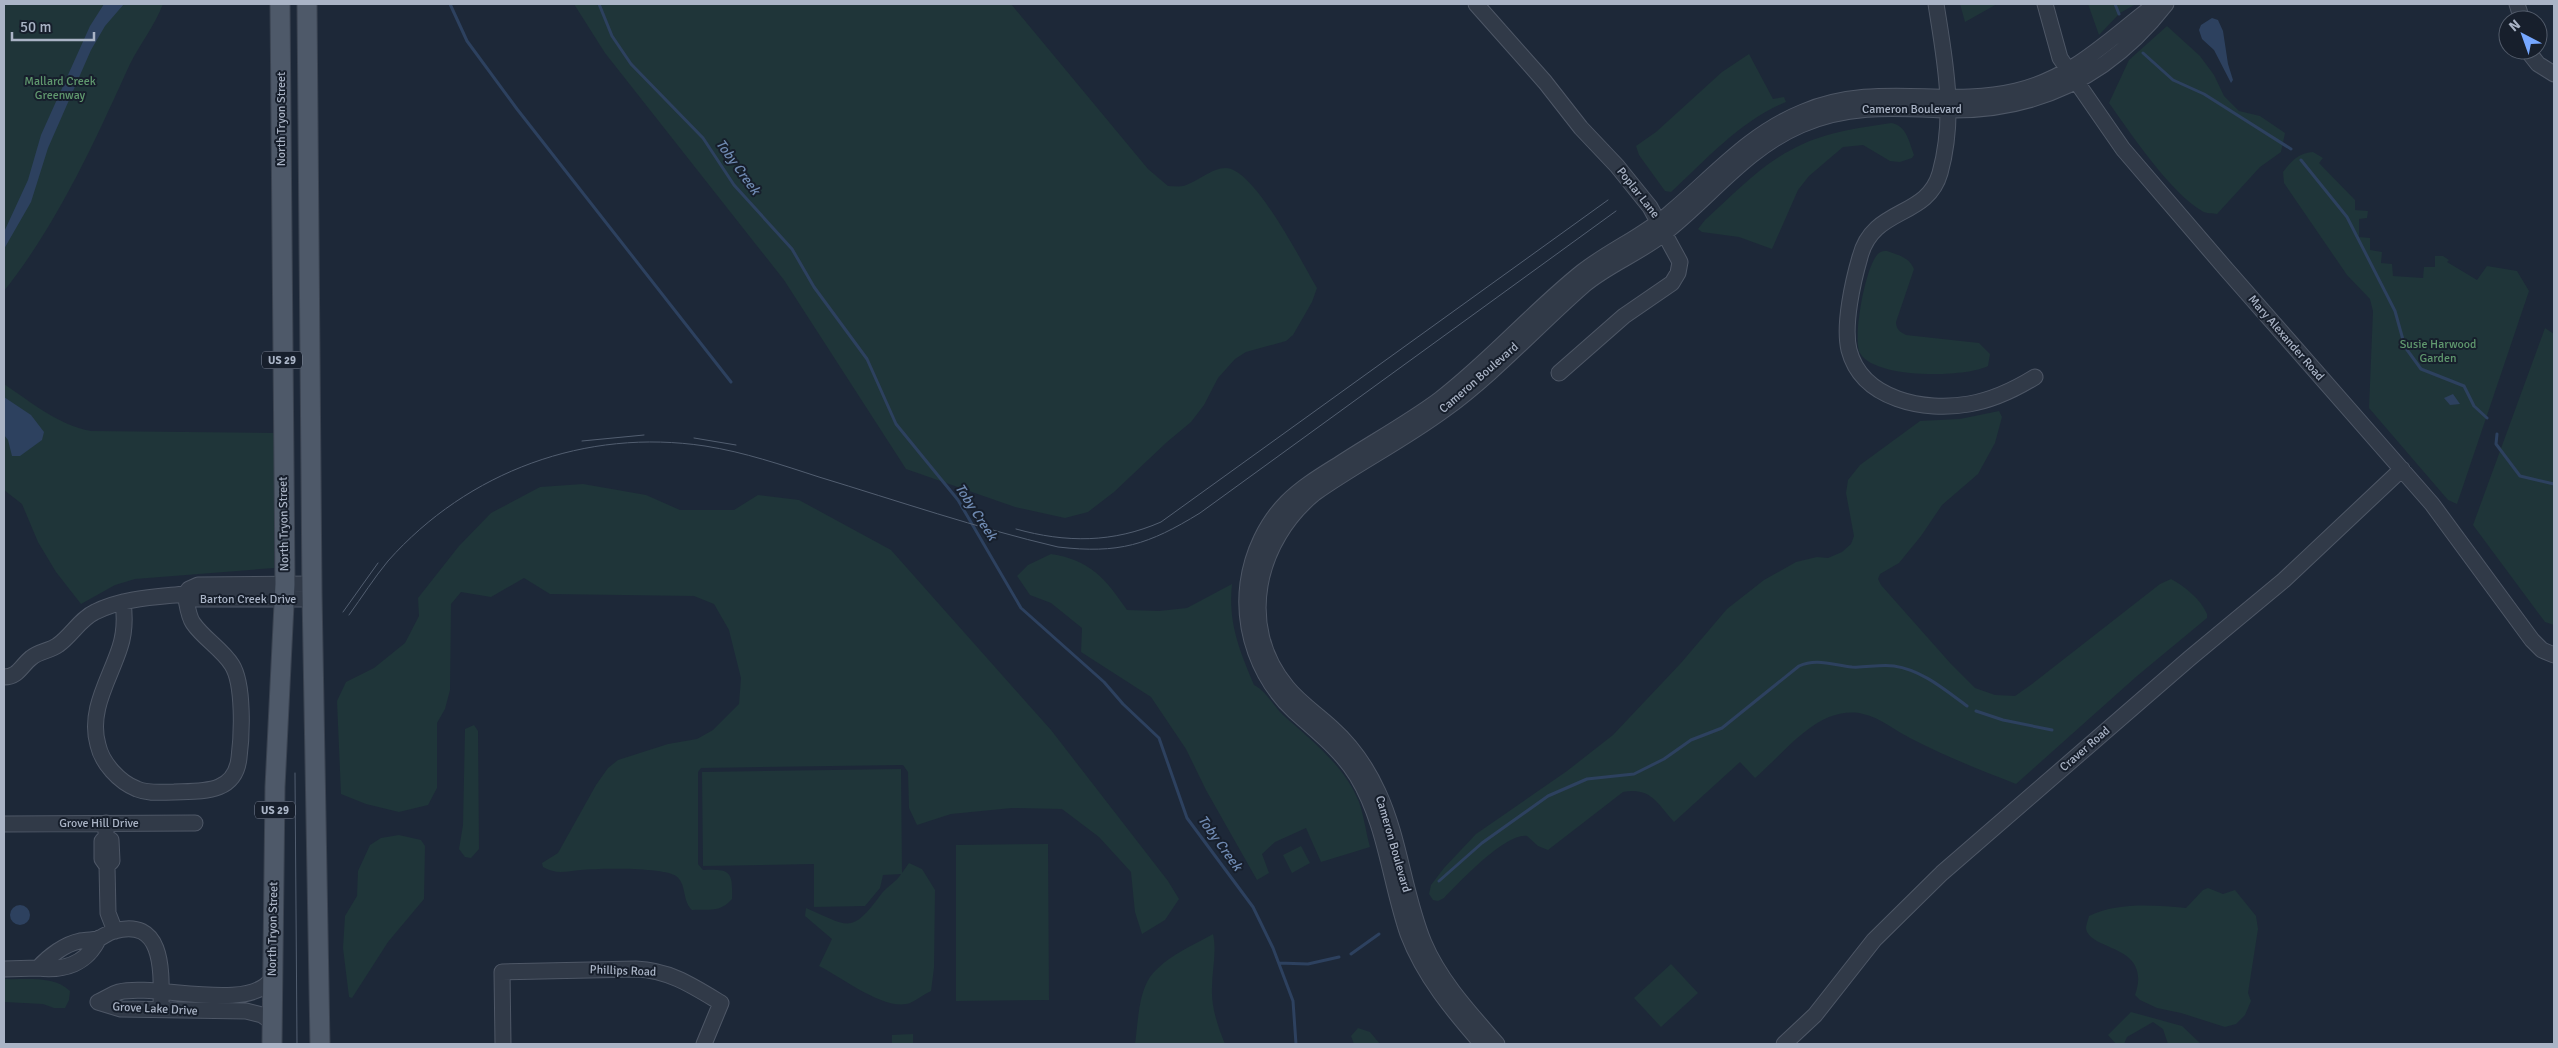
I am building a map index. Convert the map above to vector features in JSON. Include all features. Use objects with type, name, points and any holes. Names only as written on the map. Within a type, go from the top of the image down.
[{"type":"main road","name":"North Tryon Street","points":[[272,1044],[275,787],[285,592],[280,4]]},
{"type":"main road","name":"US 29","points":[[307,4],[312,591],[320,1044]]},
{"type":"street","name":"Poplar Lane","points":[[1476,4],[1545,82],[1591,139],[1617,166],[1662,227],[1680,262],[1675,278],[1667,287],[1619,320],[1559,373]]},
{"type":"street","points":[[1936,4],[1950,120],[1942,164],[1935,186],[1921,202],[1881,224],[1862,250],[1848,326],[1851,356],[1863,377],[1878,391],[1900,400],[1926,405],[1954,406],[1976,403],[2003,394],[2035,377]]},
{"type":"street","name":"Mary Alexander Road","points":[[2045,4],[2058,54],[2072,77],[2144,174],[2451,526],[2526,633],[2542,650],[2554,655]]},
{"type":"street","name":"Cameron Boulevard","points":[[2072,77],[2093,56],[2156,4]]},
{"type":"street","name":"Cameron Boulevard","points":[[1497,1044],[1457,996],[1425,946],[1409,898],[1386,811],[1370,777],[1340,736],[1298,700],[1283,682],[1268,656],[1258,617],[1259,588],[1263,566],[1276,536],[1290,516],[1320,489],[1429,414],[1592,278],[1662,227],[1745,145],[1767,129],[1802,112],[1862,96],[1894,94],[1948,103],[2014,92],[2072,77],[2111,61],[2166,4]]},
{"type":"street","points":[[2535,60],[2538,64],[2554,73]]},
{"type":"street","points":[[2546,60],[2554,73]]},
{"type":"street","name":"Cameron Boulevard","points":[[1429,414],[1306,485],[1283,506],[1266,529],[1255,555],[1248,581],[1247,619],[1254,650],[1270,683],[1291,708],[1331,743],[1363,786],[1376,818],[1407,931],[1416,953],[1445,998],[1482,1044]]},
{"type":"street","name":"Craver Road","points":[[1784,1044],[1815,1015],[1874,940],[1942,873],[2183,663],[2284,580],[2402,470]]},
{"type":"street","name":"Barton Creek Drive","points":[[4,677],[16,674],[36,655],[56,647],[93,613],[122,602],[185,594],[189,589],[198,585],[285,592],[312,591]]},
{"type":"street","points":[[122,602],[124,616],[121,645],[102,690],[98,708],[96,734],[99,751],[116,774],[136,789],[150,792],[208,791],[229,782],[238,766],[239,682],[228,659],[193,623],[185,594]]},
{"type":"street","name":"Grove Hill Drive","points":[[4,824],[106,830],[195,823]]},
{"type":"street","points":[[106,830],[102,841],[102,860],[107,866],[108,913],[114,931]]},
{"type":"street","points":[[4,968],[38,968],[65,947],[80,941],[99,938],[114,931],[128,930],[139,932],[156,946],[160,962],[161,1010]]},
{"type":"street","name":"Phillips Road","points":[[503,1044],[502,972],[641,969],[673,976],[720,1003],[704,1044]]},
{"type":"street","name":"Grove Lake Drive","points":[[272,979],[265,988],[252,994],[120,992],[98,1002],[113,1008],[246,1011],[262,1015],[272,1022]]},
{"type":"green space","name":"Mallard Creek Greenway","points":[[4,4],[163,4],[130,64],[74,182],[41,238],[4,291]]},
{"type":"green space","points":[[574,4],[1011,4],[1148,169],[1168,186],[1183,186],[1220,169],[1226,168],[1238,172],[1264,200],[1277,219],[1317,288],[1312,302],[1293,335],[1286,341],[1246,352],[1235,359],[1218,378],[1204,405],[1191,422],[1114,492],[1088,512],[1065,518],[1015,507],[906,469],[784,280],[605,53]]},
{"type":"green space","points":[[1960,4],[1997,4],[1965,22]]},
{"type":"green space","points":[[2088,4],[2136,4],[2120,13],[2099,35]]},
{"type":"green space","points":[[2167,26],[2200,56],[2214,75],[2224,96],[2239,111],[2260,116],[2285,133],[2281,152],[2260,167],[2217,214],[2202,211],[2164,177],[2109,103],[2129,60]]},
{"type":"green space","points":[[1749,54],[1773,99],[1784,97],[1786,102],[1754,119],[1739,130],[1671,192],[1665,191],[1639,155],[1636,146],[1656,132],[1722,72]]},
{"type":"green space","points":[[1891,123],[1904,130],[1914,155],[1912,158],[1900,162],[1890,161],[1863,145],[1843,147],[1809,176],[1798,190],[1772,249],[1739,237],[1702,232],[1698,229],[1705,220],[1756,173],[1791,150],[1827,135]]},
{"type":"green space","name":"Susie Harwood Garden","points":[[2313,152],[2323,158],[2319,163],[2355,200],[2355,210],[2368,211],[2367,218],[2359,219],[2359,237],[2370,238],[2370,250],[2382,252],[2381,263],[2392,264],[2393,276],[2423,278],[2424,267],[2435,267],[2435,256],[2443,256],[2449,260],[2447,262],[2477,280],[2487,266],[2517,271],[2529,291],[2457,504],[2448,500],[2369,408],[2373,311],[2370,299],[2347,275],[2284,183],[2283,172],[2290,164],[2296,158]]},
{"type":"green space","points":[[1887,251],[1906,259],[1914,269],[1896,322],[1899,330],[1906,335],[1979,343],[1990,354],[1988,366],[1960,373],[1920,374],[1900,372],[1869,362],[1860,353],[1858,345],[1859,318],[1865,285],[1874,259],[1879,253]]},
{"type":"green space","points":[[2545,328],[2554,334],[2554,625],[2545,622],[2473,525]]},
{"type":"green space","points":[[4,384],[67,424],[91,431],[274,433],[274,568],[135,579],[115,585],[81,604],[56,572],[38,542],[22,504],[4,490]]},
{"type":"green space","points":[[1999,411],[2002,417],[1995,443],[1978,474],[1942,505],[1921,536],[1899,563],[1880,574],[1878,579],[1881,585],[1951,664],[1975,688],[1995,695],[2015,696],[2160,584],[2171,579],[2182,585],[2197,599],[2207,614],[2207,618],[2137,676],[2016,784],[1936,751],[1876,718],[1859,713],[1842,714],[1829,717],[1809,728],[1755,778],[1740,762],[1674,822],[1658,803],[1647,794],[1633,791],[1623,792],[1548,850],[1538,846],[1527,836],[1518,837],[1507,842],[1483,860],[1444,898],[1438,901],[1433,900],[1429,894],[1431,885],[1476,834],[1567,771],[1613,735],[1681,663],[1727,609],[1764,580],[1796,562],[1817,557],[1828,558],[1842,552],[1851,544],[1854,536],[1846,493],[1848,480],[1860,465],[1920,421],[1960,419]]},
{"type":"green space","points":[[583,484],[646,495],[680,510],[734,510],[758,495],[799,500],[891,550],[1051,730],[1168,881],[1179,899],[1165,920],[1142,934],[1135,912],[1131,872],[1099,837],[1062,809],[1012,808],[951,814],[917,825],[909,808],[908,772],[903,765],[701,768],[698,772],[698,864],[703,870],[724,871],[730,877],[732,883],[732,899],[719,908],[692,910],[687,902],[682,883],[676,876],[669,873],[615,869],[557,872],[543,867],[542,863],[558,853],[596,785],[608,768],[618,760],[668,744],[697,739],[713,730],[739,704],[741,678],[729,630],[714,604],[694,596],[550,594],[524,578],[491,597],[461,592],[451,604],[450,690],[445,709],[437,723],[437,788],[428,805],[399,812],[366,804],[341,794],[337,701],[346,682],[374,668],[405,643],[419,616],[418,598],[459,546],[491,513],[540,487]]},
{"type":"green space","points":[[1051,554],[1076,561],[1095,572],[1104,580],[1127,610],[1159,611],[1187,608],[1232,584],[1233,624],[1239,648],[1254,685],[1266,694],[1283,715],[1326,754],[1345,776],[1359,802],[1370,847],[1321,862],[1306,828],[1275,842],[1262,854],[1269,873],[1257,880],[1206,790],[1186,749],[1151,697],[1081,652],[1082,628],[1051,603],[1030,595],[1017,576],[1028,565]]},
{"type":"green space","points":[[474,725],[478,731],[479,849],[471,858],[465,857],[459,849],[463,825],[465,729]]},
{"type":"green space","points":[[901,769],[902,873],[909,863],[922,869],[935,890],[934,968],[931,991],[910,1003],[900,1004],[888,1003],[876,998],[819,966],[832,939],[805,916],[806,908],[841,923],[856,921],[863,916],[901,874],[883,875],[880,888],[865,906],[814,907],[814,864],[703,866],[702,772]]},
{"type":"green space","points":[[399,835],[421,840],[425,846],[424,899],[388,942],[352,998],[349,997],[343,948],[345,916],[357,896],[358,871],[370,845],[381,838]]},
{"type":"green space","points":[[1048,844],[1049,1000],[956,1001],[956,845]]},
{"type":"green space","points":[[1301,846],[1310,863],[1292,873],[1283,855]]},
{"type":"green space","points":[[2208,888],[2223,894],[2235,890],[2256,916],[2258,929],[2248,993],[2251,1001],[2245,1015],[2236,1024],[2225,1027],[2181,1013],[2157,1008],[2140,1000],[2135,995],[2138,978],[2135,966],[2128,957],[2090,936],[2086,928],[2089,916],[2112,908],[2149,906],[2186,908],[2203,890]]},
{"type":"green space","points":[[1213,934],[1215,948],[1212,995],[1214,1010],[1225,1044],[1135,1044],[1143,992],[1150,977],[1171,958]]},
{"type":"green space","points":[[1671,964],[1698,993],[1661,1027],[1634,998]]},
{"type":"green space","points":[[4,979],[48,980],[70,991],[69,1000],[65,1008],[54,1008],[43,1004],[4,1002]]},
{"type":"green space","points":[[2131,1012],[2182,1026],[2201,1044],[2168,1044],[2163,1029],[2153,1022],[2127,1037],[2124,1044],[2116,1044],[2108,1035]]},
{"type":"green space","points":[[1358,1028],[1370,1032],[1380,1044],[1354,1044],[1351,1036]]},
{"type":"green space","points":[[913,1034],[913,1044],[892,1044],[892,1035]]},
{"type":"water","points":[[104,4],[124,4],[105,26],[91,50],[48,148],[31,202],[4,249],[4,232],[28,180],[41,135],[90,26]]},
{"type":"water","points":[[2212,18],[2218,20],[2223,31],[2228,64],[2233,80],[2231,83],[2214,50],[2202,39],[2199,30],[2201,25]]},
{"type":"water","points":[[2453,394],[2460,404],[2450,405],[2444,398]]},
{"type":"water","points":[[4,397],[31,415],[44,432],[42,440],[20,456],[12,456],[8,440],[4,435]]},
{"type":"water","points":[[20,905],[27,908],[30,915],[27,922],[20,925],[13,922],[10,915],[13,908]]},
{"type":"waterway","points":[[450,4],[467,41],[517,109],[731,382]]},
{"type":"waterway","name":"Toby Creek","points":[[599,4],[612,36],[631,64],[703,138],[734,185],[792,249],[814,287],[867,359],[896,424],[958,500],[1021,608],[1104,682],[1123,704],[1159,738],[1187,818],[1253,907],[1273,948],[1293,1001],[1296,1044]]},
{"type":"waterway","points":[[2115,4],[2119,14]]},
{"type":"waterway","points":[[2143,53],[2173,80],[2204,94],[2291,149]]},
{"type":"waterway","points":[[2301,160],[2347,217],[2395,311],[2405,347],[2421,369],[2464,386],[2474,406],[2487,418]]},
{"type":"waterway","points":[[2497,434],[2496,444],[2520,476],[2554,484]]},
{"type":"waterway","points":[[1439,881],[1482,843],[1548,796],[1587,779],[1634,774],[1664,759],[1691,740],[1722,728],[1799,666],[1805,664],[1818,662],[1852,667],[1894,666],[1904,668],[1924,676],[1967,706]]},
{"type":"waterway","points":[[1976,711],[2003,720],[2052,730]]},
{"type":"waterway","points":[[1351,954],[1379,934]]},
{"type":"waterway","points":[[1279,963],[1308,964],[1339,957]]},
{"type":"tram line","points":[[1016,529],[1053,537],[1089,539],[1125,534],[1161,522],[1608,200]]},
{"type":"tram line","points":[[349,615],[388,561],[420,529],[455,503],[492,480],[532,463],[573,451],[617,444],[660,442],[705,446],[734,452],[968,523],[1058,547],[1079,549],[1116,548],[1148,540],[1200,513],[1616,211]]},
{"type":"tram line","points":[[582,441],[644,435]]},
{"type":"tram line","points":[[694,438],[736,445]]},
{"type":"tram line","points":[[343,612],[378,563]]},
{"type":"tram line","points":[[295,773],[297,1044]]}]
